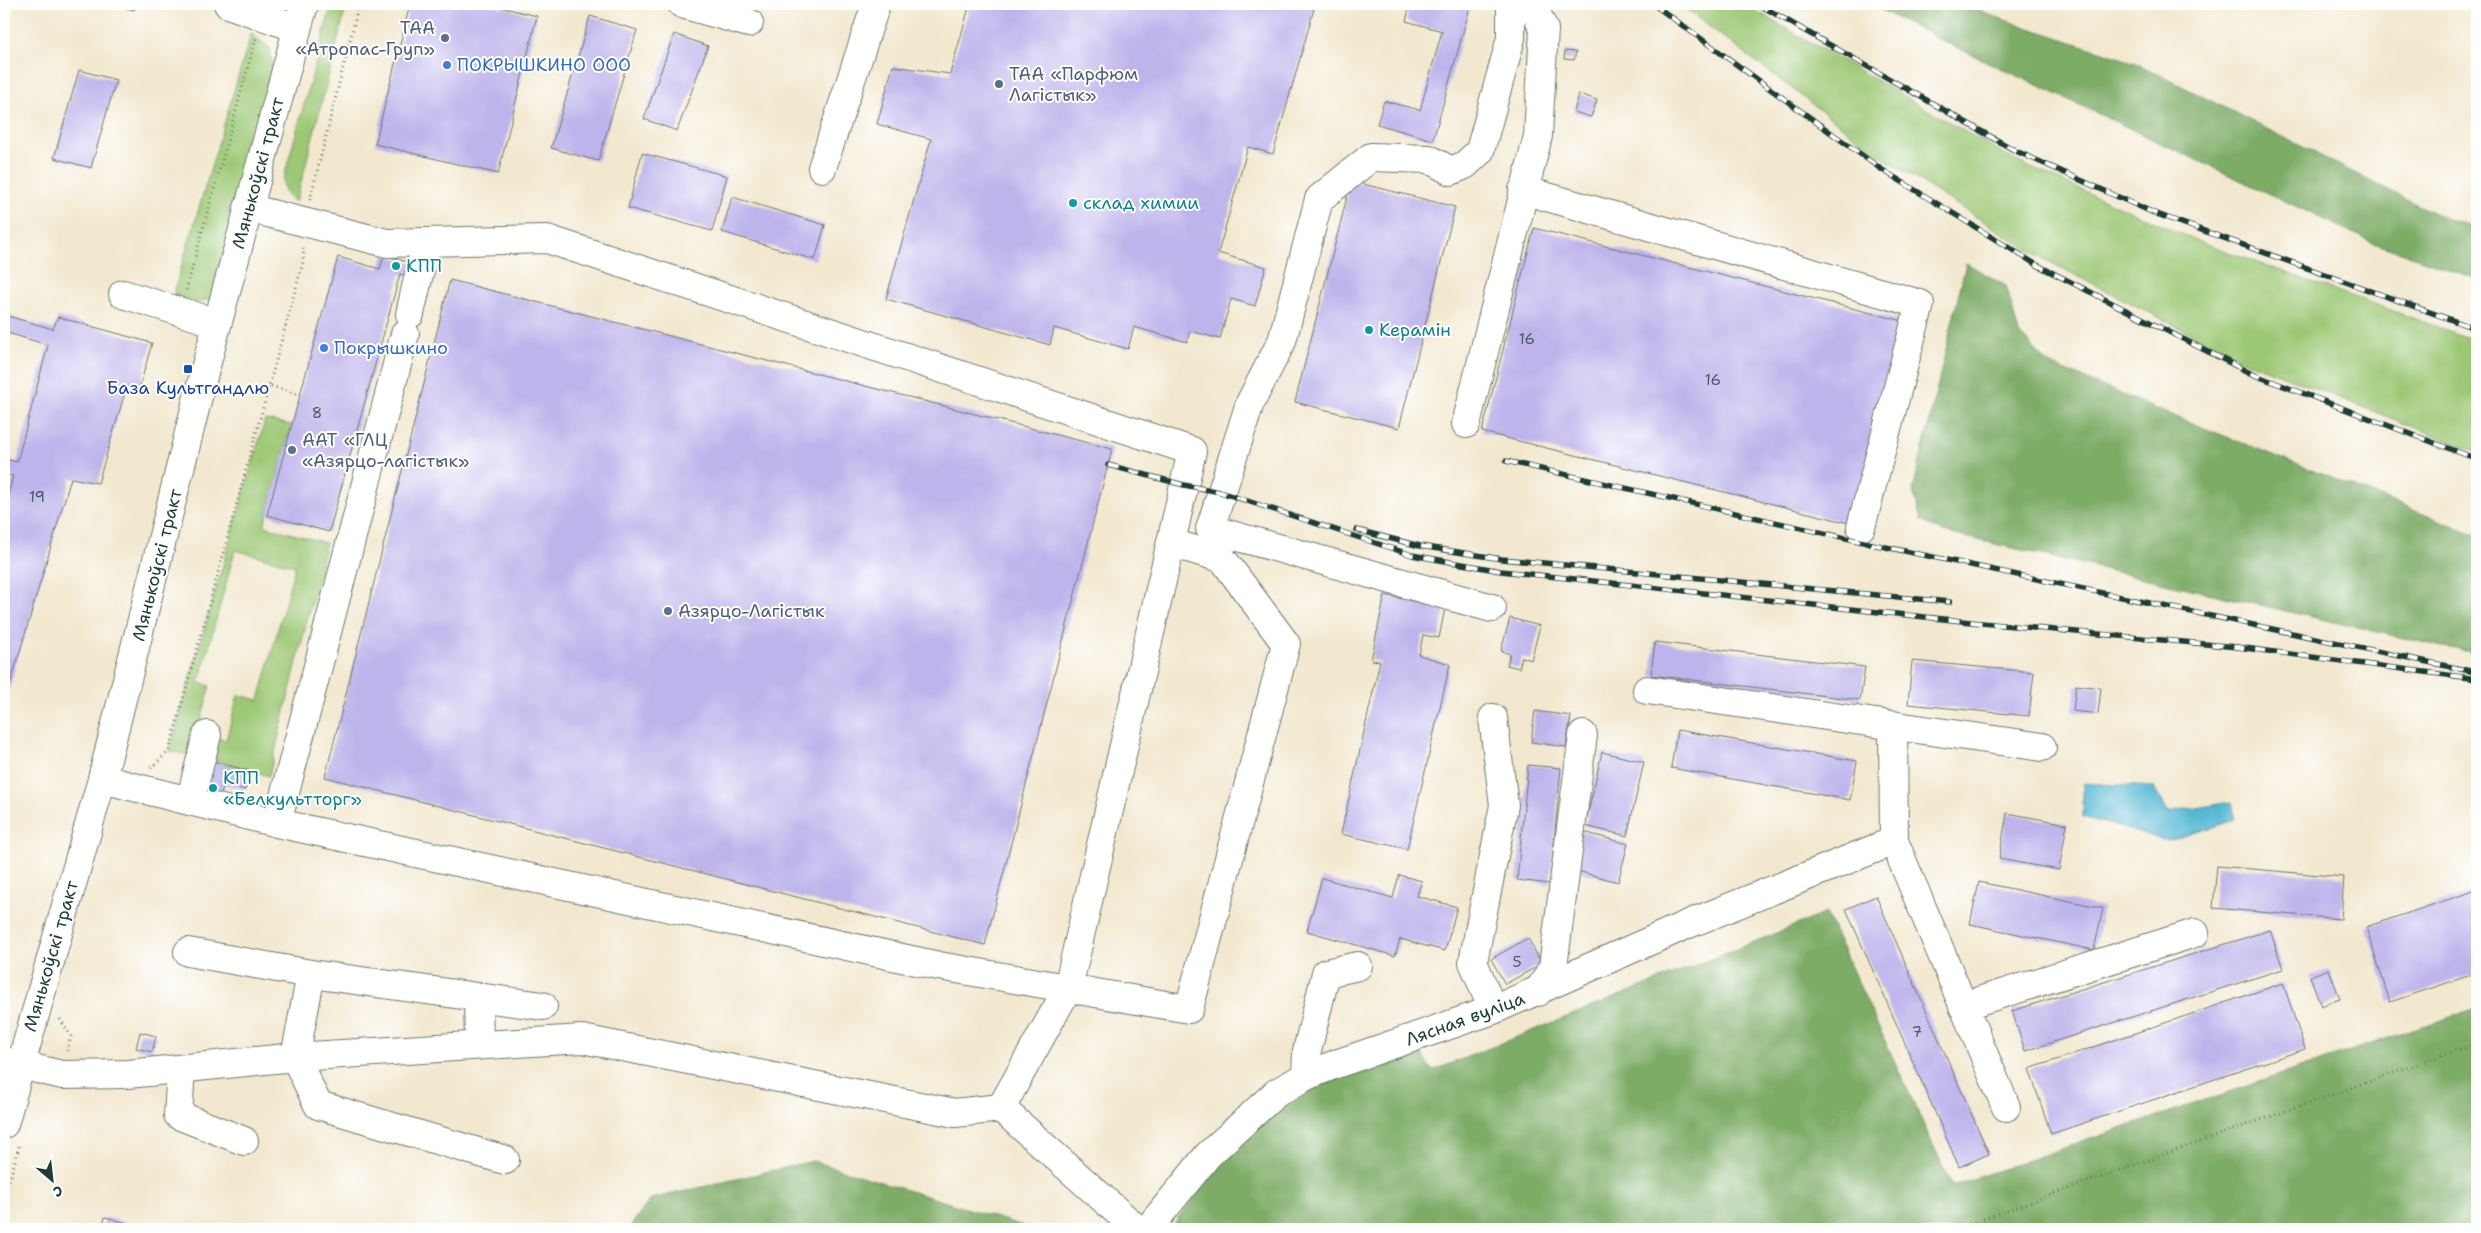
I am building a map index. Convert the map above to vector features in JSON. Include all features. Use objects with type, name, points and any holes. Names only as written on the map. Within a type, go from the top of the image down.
[{"type":"street","points":[[228,4],[262,15],[300,16]]},
{"type":"street","points":[[682,4],[748,23]]},
{"type":"street","points":[[822,168],[876,4]]},
{"type":"street","points":[[1492,608],[1210,529],[1250,403],[1282,341],[1319,199],[1371,157],[1429,159],[1451,171],[1466,165],[1480,151],[1512,38],[1511,4]]},
{"type":"street","points":[[1466,424],[1538,136],[1544,29],[1532,4]]},
{"type":"street","name":"Мянькоўскі тракт","points":[[4,1124],[12,1064],[102,779],[217,323],[300,16]]},
{"type":"street","points":[[1523,190],[1920,304],[1861,526]]},
{"type":"street","points":[[248,208],[387,243],[547,239],[1192,451],[1068,988],[1001,1108]]},
{"type":"street","points":[[277,822],[407,324],[426,243]]},
{"type":"street","points":[[123,294],[217,323]]},
{"type":"street","points":[[102,779],[277,822],[938,966],[1189,1009],[1286,644],[1222,558],[1171,542]]},
{"type":"street","points":[[1647,690],[2042,747]]},
{"type":"street","points":[[1493,718],[1504,805],[1473,962],[1493,1010]]},
{"type":"street","points":[[1893,726],[1894,842],[2006,1107]]},
{"type":"street","points":[[190,801],[207,735]]},
{"type":"street","points":[[1538,992],[1554,966],[1583,735]]},
{"type":"street","name":"Лясная вуліца","points":[[1148,1229],[1208,1155],[1276,1093],[1306,1076],[1493,1010],[1538,992],[1686,925],[1894,842]]},
{"type":"street","points":[[1963,1006],[2195,933]]},
{"type":"street","points":[[188,952],[311,974],[543,1006]]},
{"type":"street","points":[[1306,1076],[1307,1052],[1326,973],[1358,966]]},
{"type":"street","points":[[311,974],[295,1057],[318,1105],[505,1160]]},
{"type":"street","points":[[478,997],[479,1045]]},
{"type":"street","points":[[12,1064],[62,1076],[128,1074],[295,1057],[582,1038],[955,1112],[1001,1108],[1137,1229]]},
{"type":"street","points":[[12,1064],[66,1059],[295,1057]]},
{"type":"street","points":[[182,1069],[178,1115],[244,1141]]},
{"type":"path","points":[[229,536],[303,262],[304,222],[359,4]]},
{"type":"path","points":[[180,312],[262,15]]},
{"type":"path","points":[[271,386],[300,395]]},
{"type":"path","points":[[1955,1229],[2477,1043]]},
{"type":"green space","points":[[332,4],[347,4],[296,202],[285,193],[283,180]]},
{"type":"green space","points":[[1679,4],[1744,4],[2018,162],[2200,242],[2477,341],[2477,452],[2245,361],[2038,256],[1888,161]]},
{"type":"green space","points":[[1869,4],[1968,4],[1990,15],[2136,63],[2448,220],[2477,226],[2477,279],[2374,243],[1943,41]]},
{"type":"green space","points":[[251,34],[270,48],[272,68],[213,294],[210,299],[196,303],[173,295]]},
{"type":"green space","points":[[1966,263],[2006,286],[2019,333],[2049,364],[2161,411],[2477,535],[2477,653],[2438,646],[1943,532],[1921,521],[1913,491]]},
{"type":"green space","points":[[265,420],[292,425],[264,526],[326,543],[269,776],[205,759],[210,736],[226,740],[238,695],[259,700],[295,566],[235,550],[199,683],[210,686],[198,733],[197,757],[169,751]]},
{"type":"green space","points":[[1826,913],[1952,1186],[2477,1008],[2477,1229],[1170,1229],[1242,1135],[1286,1099],[1418,1047],[1432,1071]]},
{"type":"green space","points":[[813,1161],[1033,1229],[628,1229],[651,1199]]},
{"type":"water","points":[[2083,783],[2154,787],[2167,813],[2231,802],[2235,820],[2168,841],[2083,817]]},
{"type":"building","points":[[111,4],[136,4],[134,10]]},
{"type":"building","points":[[410,4],[488,4],[537,16],[498,174],[375,144]]},
{"type":"building","name":"склад химии","points":[[970,4],[1294,4],[1314,9],[1273,154],[1248,147],[1218,253],[1266,267],[1255,306],[1231,299],[1220,339],[1190,331],[1187,342],[1134,327],[1128,349],[1054,328],[1050,345],[886,299],[931,139],[877,124],[893,66],[950,74]]},
{"type":"building","points":[[1410,4],[1471,4],[1433,140],[1377,124],[1384,101],[1420,110],[1442,31],[1406,21]]},
{"type":"building","points":[[590,16],[637,30],[598,161],[551,148]]},
{"type":"building","points":[[674,34],[708,46],[677,131],[644,119]]},
{"type":"building","points":[[1565,51],[1576,52],[1574,60],[1564,59]]},
{"type":"building","points":[[79,70],[116,80],[91,168],[54,158]]},
{"type":"building","points":[[1579,94],[1597,100],[1591,117],[1574,112]]},
{"type":"building","points":[[642,153],[727,176],[712,231],[628,208]]},
{"type":"building","name":"Керамін","points":[[1351,181],[1455,207],[1399,428],[1295,402]]},
{"type":"building","points":[[732,197],[825,225],[815,260],[722,232]]},
{"type":"building","points":[[1534,228],[1903,321],[1853,524],[1482,432]]},
{"type":"building","points":[[384,255],[411,263],[407,276],[400,274],[329,532],[267,515],[338,257],[380,269]]},
{"type":"building","points":[[450,280],[1112,449],[985,945],[325,777]]},
{"type":"building","points":[[4,315],[53,329],[58,317],[152,343],[139,389],[127,386],[98,483],[71,478],[8,692],[4,691],[4,510],[13,476],[4,474],[4,459],[17,462],[48,345],[4,332]]},
{"type":"building","points":[[1385,595],[1445,608],[1439,638],[1423,635],[1419,655],[1450,664],[1407,849],[1341,834],[1380,661],[1371,660]]},
{"type":"building","points":[[1510,618],[1540,626],[1531,660],[1522,657],[1519,668],[1507,665],[1510,654],[1501,651]]},
{"type":"building","points":[[1655,642],[1865,667],[1860,700],[1651,675]]},
{"type":"building","points":[[1912,661],[2034,672],[2029,716],[1908,704]]},
{"type":"building","points":[[2076,685],[2101,688],[2098,714],[2073,711]]},
{"type":"building","points":[[1535,711],[1571,716],[1566,747],[1531,742]]},
{"type":"building","points":[[1677,730],[1857,761],[1850,800],[1671,768]]},
{"type":"building","points":[[1602,752],[1644,762],[1627,836],[1585,826]]},
{"type":"building","points":[[212,761],[250,771],[245,790],[224,784],[220,798],[203,793]]},
{"type":"building","points":[[1528,765],[1561,768],[1550,884],[1517,880]]},
{"type":"building","points":[[2007,813],[2067,824],[2059,870],[1999,859]]},
{"type":"building","points":[[1580,831],[1628,844],[1618,882],[1570,869]]},
{"type":"building","points":[[2217,866],[2344,877],[2341,919],[2213,908]]},
{"type":"building","points":[[1399,875],[1422,881],[1417,896],[1457,907],[1445,951],[1400,939],[1395,956],[1307,931],[1322,878],[1393,898]]},
{"type":"building","points":[[1979,882],[2103,908],[2094,950],[1970,924]]},
{"type":"building","points":[[2477,890],[2477,973],[2390,1002],[2366,927]]},
{"type":"building","points":[[1876,896],[1989,1154],[1959,1167],[1846,909]]},
{"type":"building","points":[[2270,930],[2283,969],[2025,1051],[2012,1011]]},
{"type":"building","points":[[1528,938],[1542,964],[1505,984],[1491,959]]},
{"type":"building","points":[[2329,969],[2340,999],[2321,1006],[2310,976]]},
{"type":"building","points":[[2283,983],[2305,1049],[2051,1134],[2029,1069]]},
{"type":"building","points":[[140,1032],[156,1036],[152,1052],[136,1048]]},
{"type":"building","points":[[105,1217],[149,1229],[102,1229]]},
{"type":"railway","points":[[1653,4],[1881,169],[2037,265],[2252,374],[2477,459]]},
{"type":"railway","points":[[1758,4],[2016,151],[2154,213],[2477,329]]},
{"type":"railway","points":[[1506,461],[1881,546],[2475,672]]},
{"type":"railway","points":[[1108,465],[1184,485],[1220,492],[1412,555],[1501,571],[1971,622],[2237,647],[2477,679]]},
{"type":"railway","points":[[1357,530],[1420,546],[1502,559],[1950,602]]},
{"type":"place","name":"ТАА «Атропас-Груп»","points":[[445,38]]},
{"type":"place","name":"ПОКРЫШКИНО ООО","points":[[447,65]]},
{"type":"place","name":"ТАА «Парфюм Лагістык»","points":[[999,84]]},
{"type":"place","name":"склад химии","points":[[1073,203]]},
{"type":"place","name":"КПП","points":[[396,266]]},
{"type":"place","name":"Керамін","points":[[1369,330]]},
{"type":"place","name":"Покрышкино","points":[[324,348]]},
{"type":"place","name":"База Культгандлю","points":[[188,369]]},
{"type":"place","name":"ААТ «ГЛЦ «Азярцо-лагістык»","points":[[292,450]]},
{"type":"place","name":"Азярцо-Лагістык","points":[[668,611]]},
{"type":"place","name":"КПП «Белкультторг»","points":[[213,788]]}]
